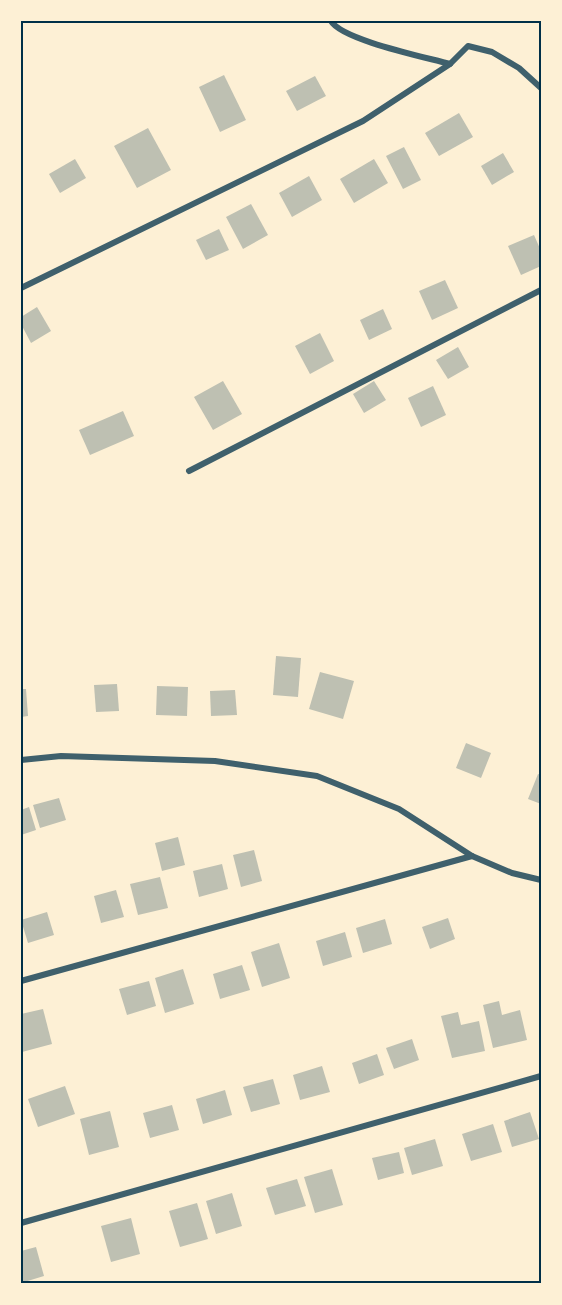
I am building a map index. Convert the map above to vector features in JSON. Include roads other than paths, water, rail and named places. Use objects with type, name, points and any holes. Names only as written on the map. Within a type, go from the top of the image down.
[{"type":"street","points":[[331,21],[334,27],[355,38],[450,64]]},
{"type":"street","points":[[21,288],[363,122],[450,64],[468,46],[492,52],[519,68],[541,88]]},
{"type":"street","points":[[189,471],[541,290]]},
{"type":"street","points":[[21,760],[61,756],[215,761],[317,777],[399,809],[472,856],[512,873],[541,880]]},
{"type":"street","points":[[21,981],[472,856]]},
{"type":"street","points":[[21,1223],[541,1076]]}]
